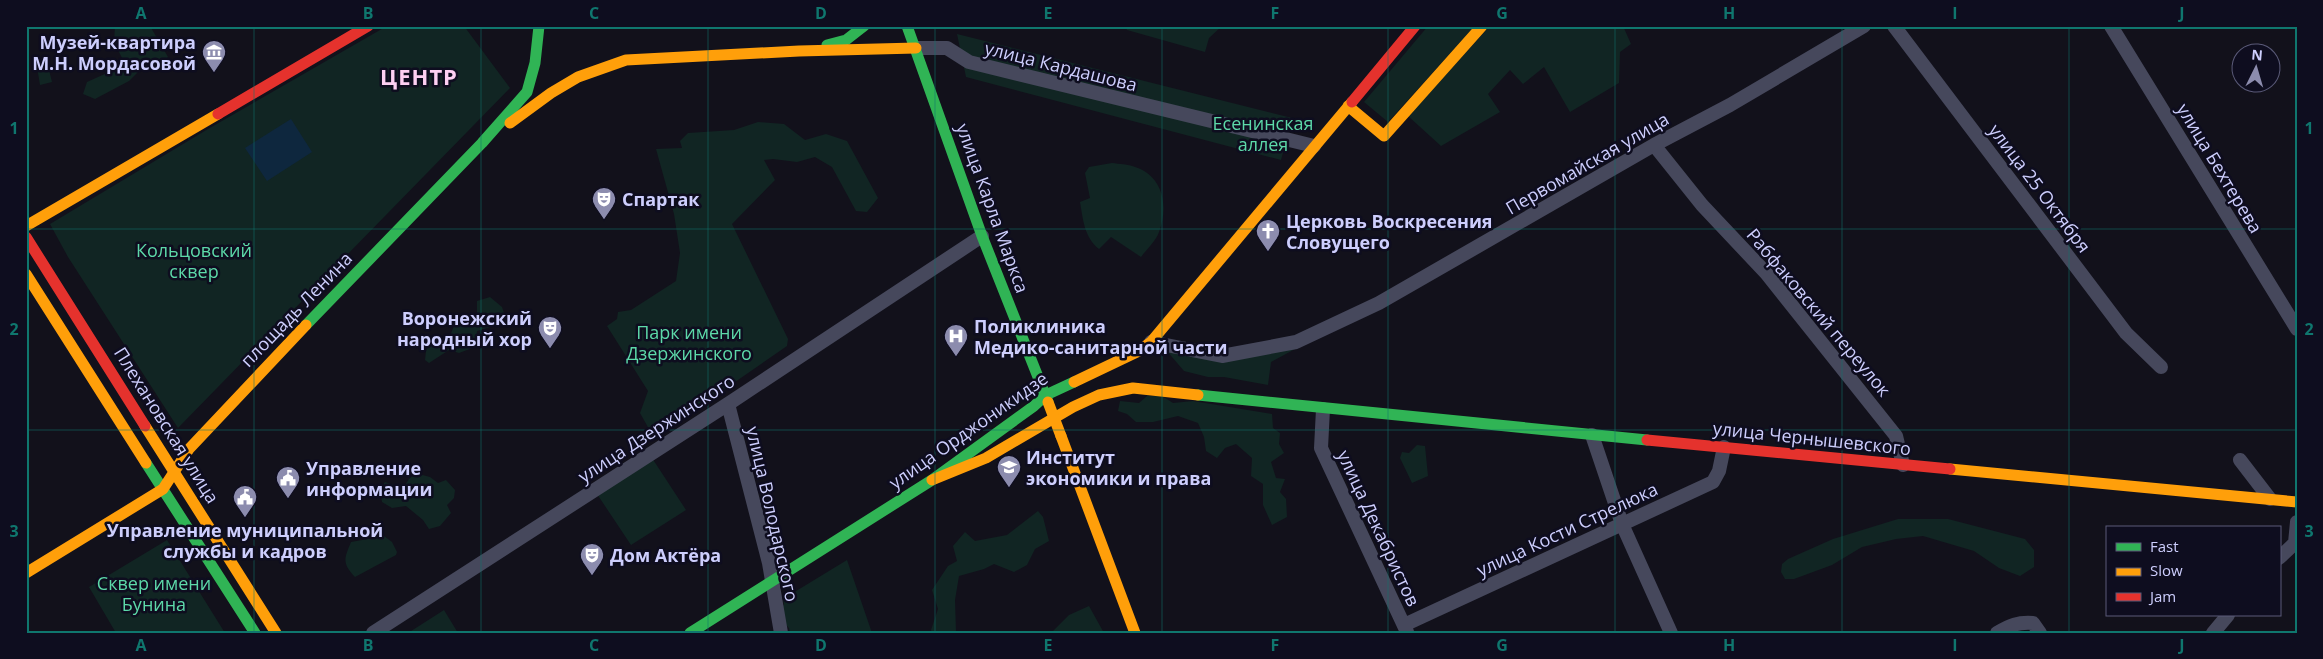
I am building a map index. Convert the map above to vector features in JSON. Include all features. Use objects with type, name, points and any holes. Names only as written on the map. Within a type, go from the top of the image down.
[{"type":"street","points":[[26,226],[368,26]]},
{"type":"street","name":"площадь Ленина","points":[[26,573],[163,490],[189,449],[482,143],[527,92],[535,63],[539,26]]},
{"type":"street","name":"улица Кардашова","points":[[799,51],[846,40],[864,26]]},
{"type":"street","name":"улица Карла Маркса","points":[[907,26],[982,236],[1047,398],[1135,633]]},
{"type":"street","name":"улица Орджоникидзе","points":[[690,633],[932,480],[1034,406],[1151,342],[1415,26]]},
{"type":"street","points":[[1348,106],[1384,136],[1482,26]]},
{"type":"street","name":"Первомайская улица","points":[[1151,342],[1222,356],[1296,342],[1379,303],[1654,145],[1730,105],[1864,26]]},
{"type":"street","name":"улица 25 Октября","points":[[1894,26],[2126,333],[2161,367]]},
{"type":"street","name":"улица Бехтерева","points":[[2111,26],[2297,329]]},
{"type":"street","name":"улица Кардашова","points":[[482,143],[563,85],[582,73],[605,64],[653,58],[799,51],[947,48],[969,62],[1314,146]]},
{"type":"street","name":"Рабфаковский переулок","points":[[1654,145],[1702,205],[1766,273],[1896,436],[1903,465]]},
{"type":"street","name":"Плехановская улица","points":[[26,236],[276,633]]},
{"type":"street","name":"улица Дзержинского","points":[[373,633],[728,404],[982,236]]},
{"type":"street","name":"Плехановская улица","points":[[26,274],[255,633]]},
{"type":"street","name":"улица Чернышевского","points":[[932,480],[986,458],[1072,407],[1099,395],[1133,388],[1323,409],[2297,502]]},
{"type":"street","name":"улица Володарского","points":[[728,404],[769,563],[781,633]]},
{"type":"street","name":"улица Декабристов","points":[[1323,409],[1321,448],[1405,629]]},
{"type":"street","points":[[1592,435],[1622,524],[1671,633]]},
{"type":"street","name":"улица Кости Стрелюка","points":[[1405,629],[1713,482],[1719,471],[1724,447]]},
{"type":"street","points":[[2240,460],[2270,499]]},
{"type":"street","points":[[2280,557],[2295,543],[2297,522]]},
{"type":"street","points":[[2213,633],[2227,616]]},
{"type":"street","points":[[1997,633],[2014,624],[2036,628]]},
{"type":"green space","points":[[115,26],[150,26],[168,57],[159,66],[144,66],[129,81],[95,99],[83,94],[87,82],[118,68],[122,58],[114,42]]},
{"type":"green space","name":"Кольцовский сквер","points":[[387,26],[464,26],[510,88],[178,428],[68,257],[50,224],[208,129]]},
{"type":"green space","points":[[1125,26],[1222,26],[1209,38],[1205,52],[1127,30]]},
{"type":"green space","points":[[1428,26],[1475,26],[1388,122],[1364,102]]},
{"type":"green space","points":[[1490,26],[1623,26],[1631,44],[1620,52],[1619,83],[1570,112],[1544,67],[1523,84],[1510,70],[1488,94],[1500,112],[1441,146],[1408,116]]},
{"type":"green space","name":"Есенинская аллея","points":[[957,34],[1292,118],[1281,160],[966,77]]},
{"type":"green space","points":[[42,63],[48,66],[52,82],[40,85],[37,67]]},
{"type":"green space","name":"Парк имени Дзержинского","points":[[758,122],[784,124],[805,140],[826,134],[847,141],[878,198],[867,212],[856,211],[832,167],[815,157],[797,162],[773,159],[764,160],[775,180],[732,224],[788,339],[787,346],[654,438],[640,413],[648,391],[607,326],[617,319],[618,312],[631,310],[676,281],[680,253],[674,214],[656,149],[682,148],[680,141],[688,133],[734,130]]},
{"type":"green space","points":[[1112,163],[1129,165],[1144,171],[1152,177],[1161,193],[1163,212],[1159,232],[1154,242],[1141,257],[1111,237],[1099,249],[1090,239],[1083,221],[1080,202],[1090,198],[1085,173],[1089,167]]},
{"type":"green space","points":[[490,297],[502,307],[505,316],[497,325],[477,331],[475,347],[459,353],[449,350],[429,363],[425,360],[427,342],[449,338],[454,326],[472,322],[477,313],[477,301]]},
{"type":"green space","points":[[1297,348],[1271,362],[1268,385],[1224,377],[1208,377],[1184,371],[1166,350]]},
{"type":"green space","points":[[1147,396],[1162,396],[1173,403],[1193,401],[1272,414],[1273,428],[1280,433],[1279,444],[1284,453],[1271,462],[1276,478],[1285,479],[1280,492],[1286,499],[1287,517],[1272,525],[1263,505],[1263,484],[1251,476],[1252,458],[1236,444],[1225,448],[1217,458],[1206,451],[1204,437],[1198,423],[1178,416],[1153,422],[1136,422],[1127,414],[1118,411],[1120,401],[1139,403]]},
{"type":"green space","points":[[1417,445],[1425,446],[1428,476],[1412,483],[1400,458],[1402,452],[1409,453]]},
{"type":"green space","points":[[652,458],[686,510],[631,545],[597,494]]},
{"type":"green space","points":[[415,473],[430,477],[438,483],[446,480],[455,490],[454,498],[447,505],[451,513],[440,526],[429,529],[423,520],[406,506],[392,508],[382,502],[380,489],[385,482],[403,488]]},
{"type":"green space","points":[[1038,511],[1043,517],[1049,541],[1035,549],[1027,565],[1014,572],[994,564],[959,576],[955,600],[956,632],[932,633],[931,630],[938,609],[932,590],[948,566],[957,561],[953,546],[965,532],[975,541],[1007,535]]},
{"type":"green space","points":[[1898,519],[1948,519],[2025,539],[2034,550],[2034,567],[2020,576],[1999,568],[1974,551],[1923,536],[1896,539],[1862,547],[1832,565],[1794,579],[1785,579],[1781,572],[1782,564],[1788,559],[1833,539]]},
{"type":"green space","points":[[384,536],[392,542],[397,552],[396,555],[355,577],[346,564],[351,542]]},
{"type":"green space","name":"Cквер имени Бунина","points":[[167,540],[225,633],[116,633],[89,587]]},
{"type":"green space","points":[[847,560],[872,633],[790,633],[789,628],[783,622],[781,606],[784,605],[783,599]]},
{"type":"green space","points":[[1089,606],[1104,633],[1051,633],[1069,615]]},
{"type":"green space","points":[[444,610],[458,633],[408,633]]},
{"type":"water","points":[[291,119],[312,152],[267,181],[245,148]]},
{"type":"traffic: fast","points":[[306,325],[482,143],[527,92],[535,63],[539,26]]},
{"type":"traffic: fast","points":[[827,45],[846,40],[864,26]]},
{"type":"traffic: fast","points":[[907,26],[982,236],[1048,402]]},
{"type":"traffic: fast","points":[[690,633],[932,480],[1034,406],[1046,395],[1074,382]]},
{"type":"traffic: fast","points":[[1198,395],[1647,440]]},
{"type":"traffic: fast","points":[[146,463],[255,633]]},
{"type":"traffic: slow","points":[[1348,106],[1384,136],[1482,26]]},
{"type":"traffic: slow","points":[[510,123],[551,93],[578,77],[626,60],[799,51],[916,48]]},
{"type":"traffic: slow","points":[[1074,382],[1139,351],[1151,342],[1352,102]]},
{"type":"traffic: slow","points":[[26,226],[218,114]]},
{"type":"traffic: slow","points":[[26,274],[146,463]]},
{"type":"traffic: slow","points":[[26,573],[163,489],[189,449],[306,325]]},
{"type":"traffic: slow","points":[[932,480],[986,458],[1073,407],[1099,395],[1133,388],[1198,395]]},
{"type":"traffic: slow","points":[[1048,402],[1061,436]]},
{"type":"traffic: slow","points":[[145,426],[276,633]]},
{"type":"traffic: slow","points":[[1061,436],[1135,633]]},
{"type":"traffic: slow","points":[[1950,469],[2297,502]]},
{"type":"traffic: jam","points":[[218,114],[368,26]]},
{"type":"traffic: jam","points":[[1352,102],[1415,26]]},
{"type":"traffic: jam","points":[[26,237],[145,426]]},
{"type":"traffic: jam","points":[[1647,440],[1950,469]]},
{"type":"place","name":"Музей-квартира М.Н. Мордасовой","points":[[214,73]]},
{"type":"place","name":"Спартак","points":[[604,220]]},
{"type":"place","name":"Церковь Воскресения Словущего","points":[[1268,252]]},
{"type":"place","name":"Воронежский народный хор","points":[[550,349]]},
{"type":"place","name":"Поликлиника Медико-санитарной части","points":[[956,357]]},
{"type":"place","name":"Институт экономики и права","points":[[1009,488]]},
{"type":"place","name":"Управление информации","points":[[288,499]]},
{"type":"place","name":"Управление муниципальной службы и кадров","points":[[245,518]]},
{"type":"place","name":"Дом Актёра","points":[[592,576]]},
{"type":"district","name":"ЦЕНТР","points":[[419,76]]}]
